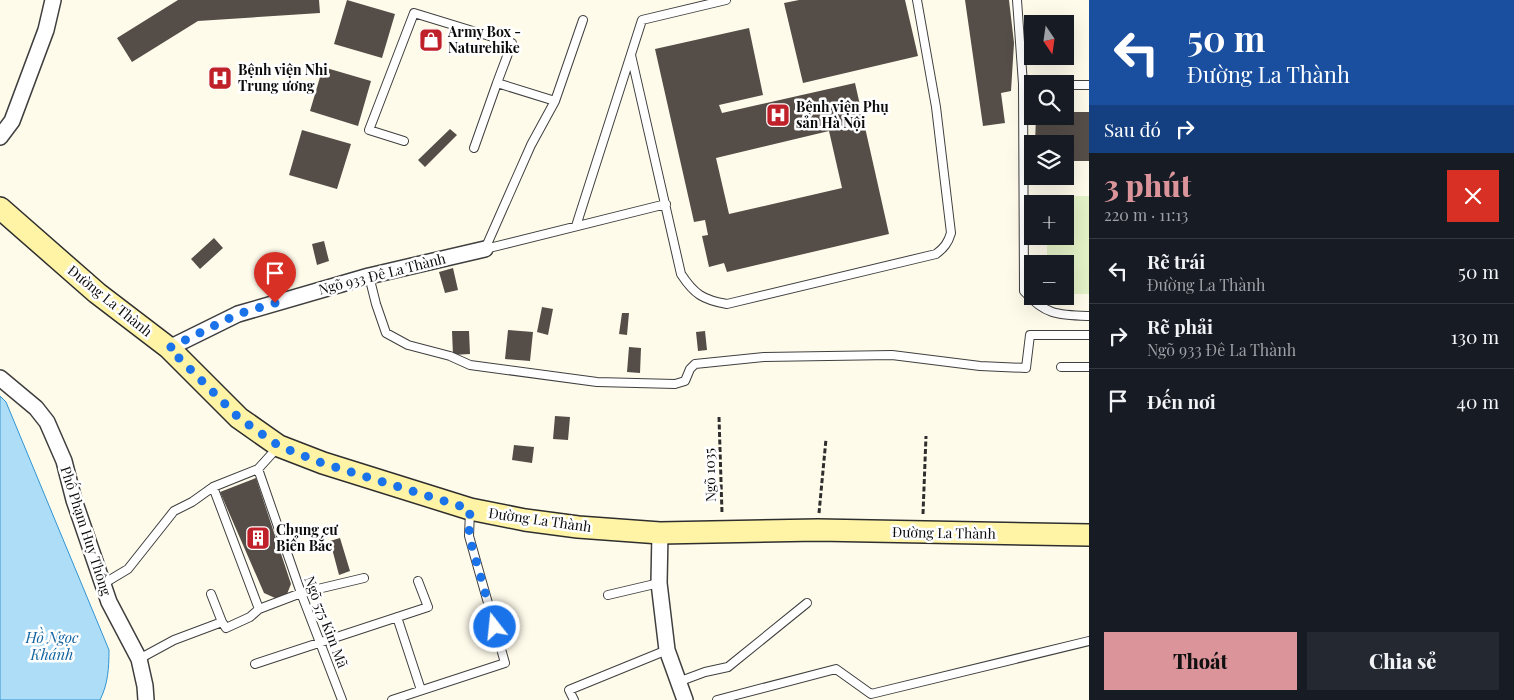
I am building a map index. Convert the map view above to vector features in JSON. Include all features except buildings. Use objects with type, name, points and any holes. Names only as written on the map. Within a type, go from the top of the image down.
[{"type":"main road","name":"Đường La Thành","points":[[0,208],[97,293],[169,348],[239,418],[279,446],[322,463],[470,509],[525,520],[578,527],[660,532],[818,530],[1089,536]]},
{"type":"street","points":[[0,137],[12,121],[46,30],[53,0]]},
{"type":"street","name":"Ngõ 933 Đê La Thành","points":[[169,348],[238,314],[369,276],[485,248]]},
{"type":"street","name":"Phố Phạm Huy Thông","points":[[0,378],[36,408],[47,422],[64,461],[74,500],[109,602],[139,659],[146,700]]},
{"type":"street","points":[[660,532],[660,583],[666,650],[685,700]]},
{"type":"lane","points":[[576,226],[642,20],[726,0]]},
{"type":"lane","points":[[631,55],[681,274],[691,289],[711,302],[727,304],[936,254],[949,241],[951,233],[936,107],[916,0]]},
{"type":"lane","points":[[1017,0],[1022,84],[1024,291],[1036,304],[1060,315],[1089,316]]},
{"type":"lane","points":[[404,141],[369,130],[414,13],[512,43],[474,148]]},
{"type":"lane","points":[[485,248],[531,145],[555,101],[582,20]]},
{"type":"lane","points":[[497,83],[555,101]]},
{"type":"lane","points":[[1074,85],[1089,85]]},
{"type":"lane","points":[[485,248],[666,204]]},
{"type":"lane","points":[[369,276],[386,333],[408,345],[450,356],[470,365],[598,382],[675,384],[685,381],[690,369],[695,364],[764,357],[892,355],[980,366],[1026,368],[1030,335],[1089,334]]},
{"type":"lane","points":[[1061,367],[1089,366]]},
{"type":"lane","points":[[103,584],[128,569],[174,511],[192,502],[213,486],[258,469],[279,446]]},
{"type":"lane","name":"Ngõ 575 Kim Mã","points":[[258,469],[301,593],[342,700]]},
{"type":"lane","points":[[213,486],[259,609]]},
{"type":"lane","points":[[392,700],[505,663],[469,536],[470,509]]},
{"type":"lane","points":[[211,594],[226,628],[250,617],[259,609],[301,593],[364,578]]},
{"type":"lane","points":[[255,664],[428,607],[418,581]]},
{"type":"lane","points":[[608,595],[660,583]]},
{"type":"lane","points":[[678,682],[728,667],[807,603]]},
{"type":"lane","points":[[397,617],[421,690]]},
{"type":"lane","points":[[139,659],[174,640],[222,622]]},
{"type":"lane","points":[[717,700],[836,669],[870,697],[1089,641]]},
{"type":"lane","points":[[574,700],[569,690],[666,650]]},
{"type":"path","name":"Ngõ 1035","points":[[720,417],[723,532]]},
{"type":"path","points":[[922,532],[926,436]]},
{"type":"path","points":[[818,530],[826,438]]},
{"type":"green space","points":[[1074,196],[1089,196],[1089,294],[1074,294],[1074,255],[1047,255],[1047,245],[1074,245]]},
{"type":"water","name":"Hồ Ngọc Khánh","points":[[0,396],[6,402],[109,650],[108,676],[100,700],[0,700]]},
{"type":"place","name":"Army Box - Naturehike","points":[[431,40]]},
{"type":"place","name":"Bệnh viện Nhi Trung ương","points":[[220,78]]},
{"type":"place","name":"Bệnh viện Phụ sản Hà Nội","points":[[778,115]]},
{"type":"place","name":"Chung cư Biển Bắc","points":[[258,538]]},
{"type":"route","points":[[275,303],[238,314],[169,348],[239,418],[279,446],[322,463],[470,509],[469,536],[495,627]]}]
